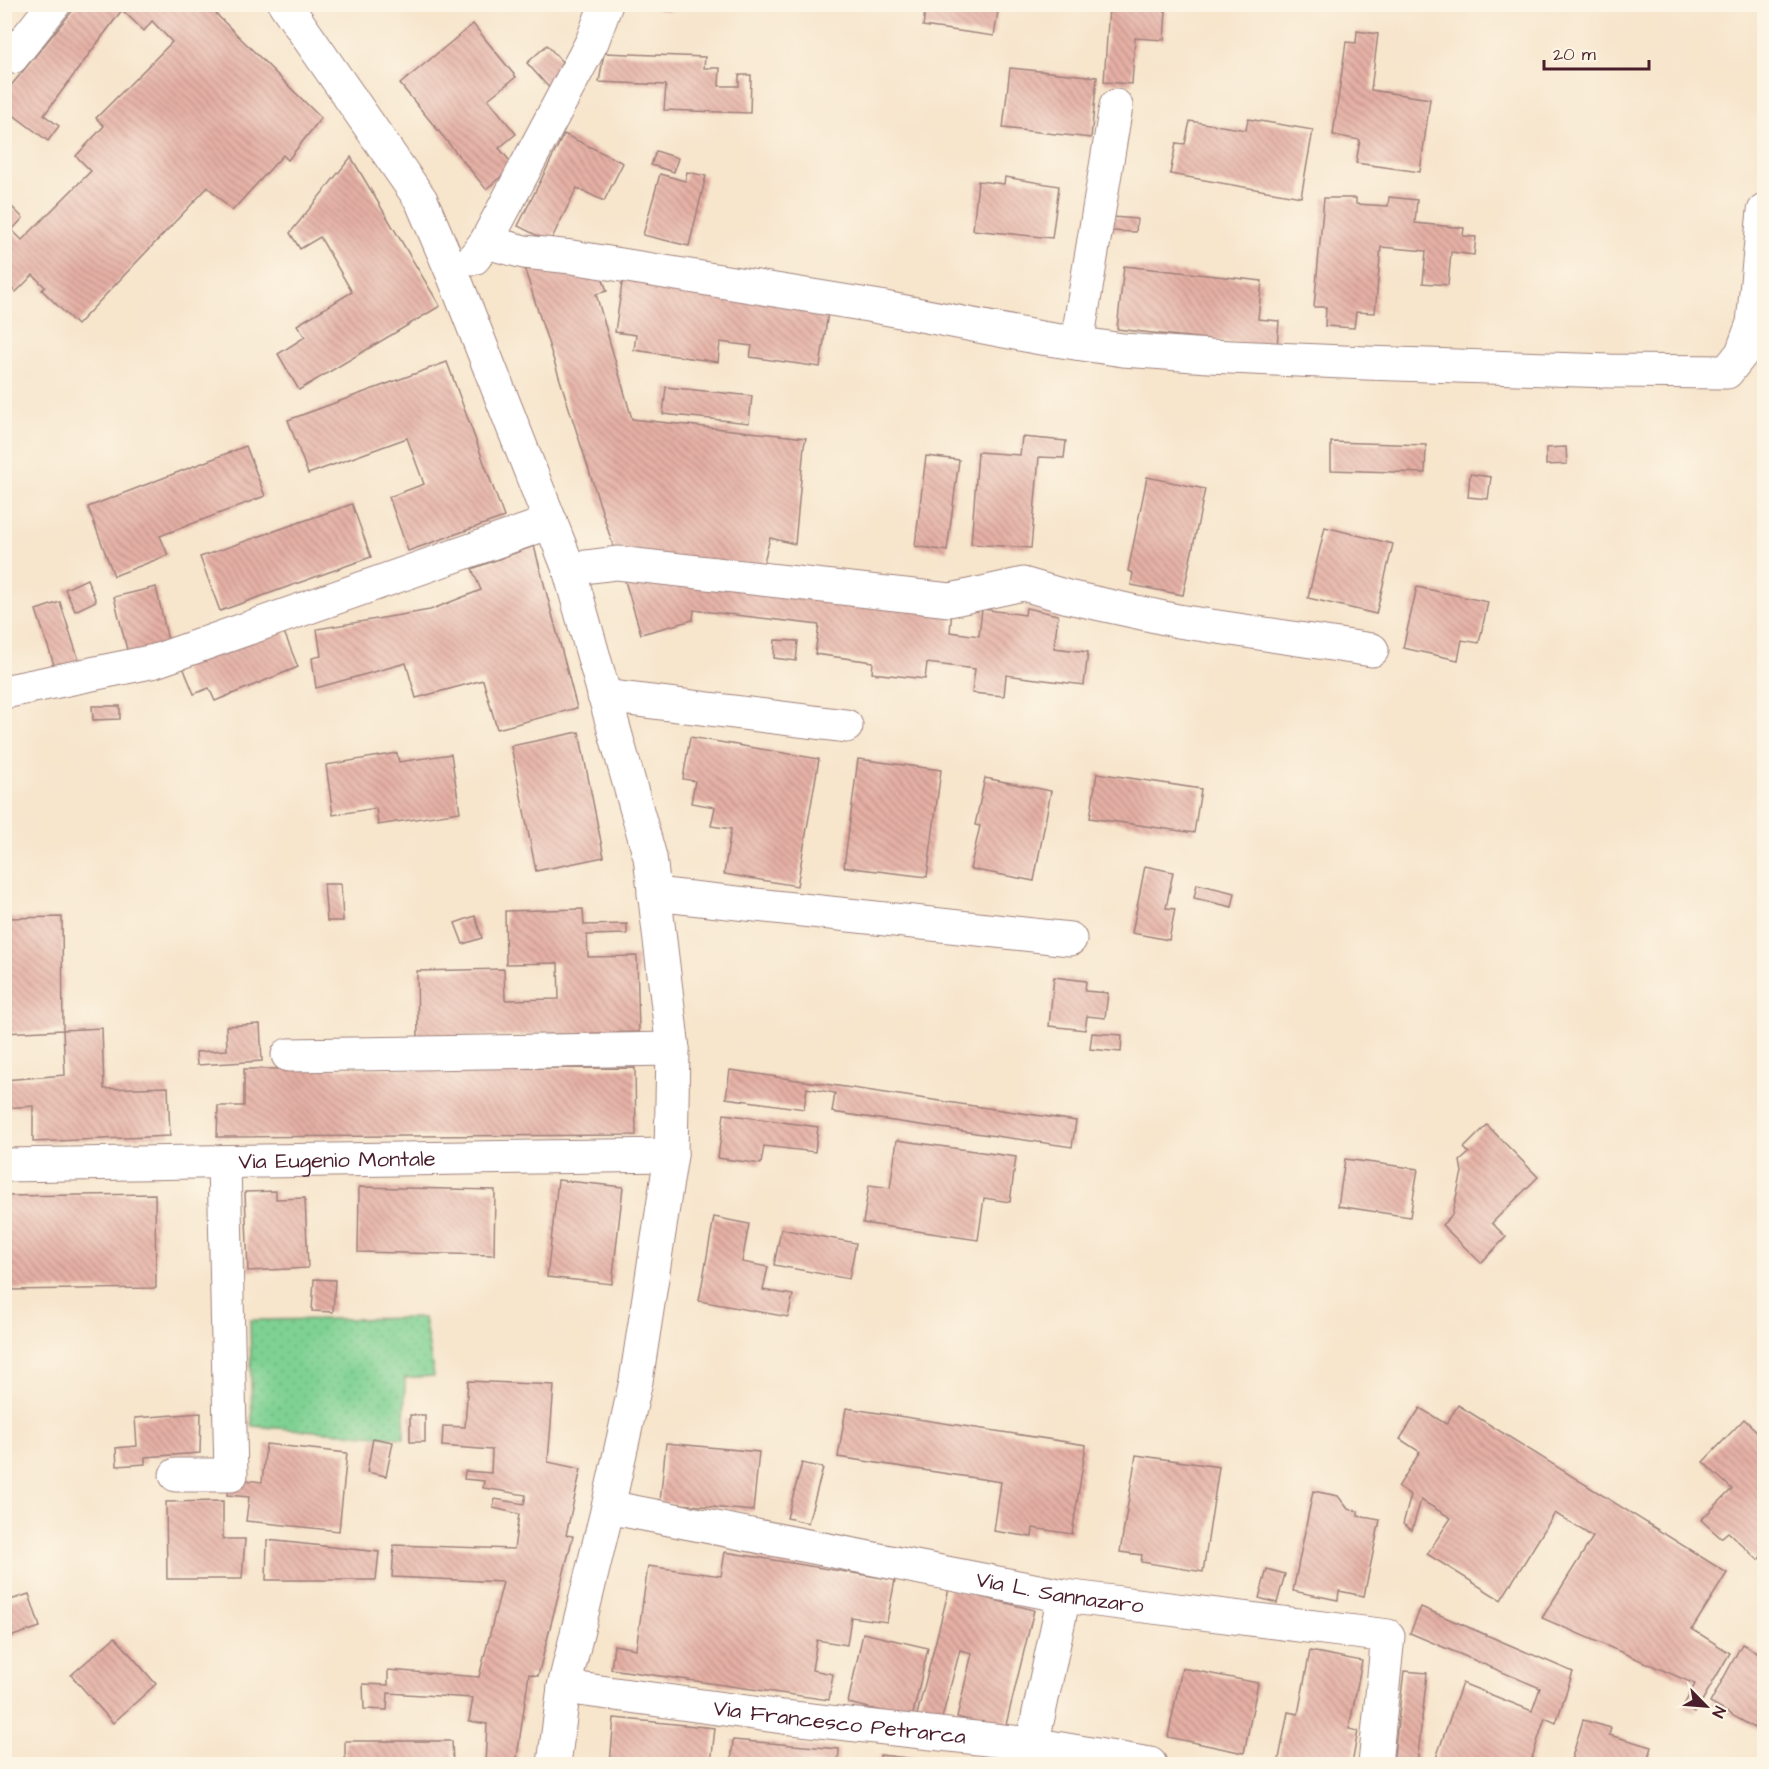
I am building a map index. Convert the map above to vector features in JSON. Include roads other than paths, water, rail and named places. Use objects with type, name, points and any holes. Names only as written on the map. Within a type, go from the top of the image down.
[{"type":"street","points":[[12,57],[54,4]]},
{"type":"street","points":[[285,4],[421,200],[569,569],[650,857],[673,1049],[671,1155],[636,1382],[564,1687],[554,1764]]},
{"type":"street","points":[[454,278],[472,261],[486,242],[592,42],[606,4]]},
{"type":"street","points":[[1077,343],[1116,106]]},
{"type":"street","points":[[486,242],[524,252],[572,257],[863,304],[1041,338],[1123,350],[1209,356],[1598,370],[1727,372],[1742,353],[1753,323],[1764,212]]},
{"type":"street","points":[[4,692],[156,661],[551,522]]},
{"type":"street","points":[[569,569],[617,563],[950,600],[1023,584],[1068,597],[1178,621],[1372,650]]},
{"type":"street","points":[[604,696],[846,726]]},
{"type":"street","points":[[654,894],[1070,939]]},
{"type":"street","points":[[288,1054],[673,1049]]},
{"type":"street","name":"Via Eugenio Montale","points":[[4,1165],[671,1155]]},
{"type":"street","points":[[176,1475],[231,1475],[224,1162]]},
{"type":"street","name":"Via L. Sannazaro","points":[[608,1507],[1064,1596],[1388,1636],[1375,1764]]},
{"type":"street","points":[[1030,1754],[1064,1596]]},
{"type":"street","name":"Via Francesco Petrarca","points":[[564,1687],[1030,1754],[1150,1764]]}]
